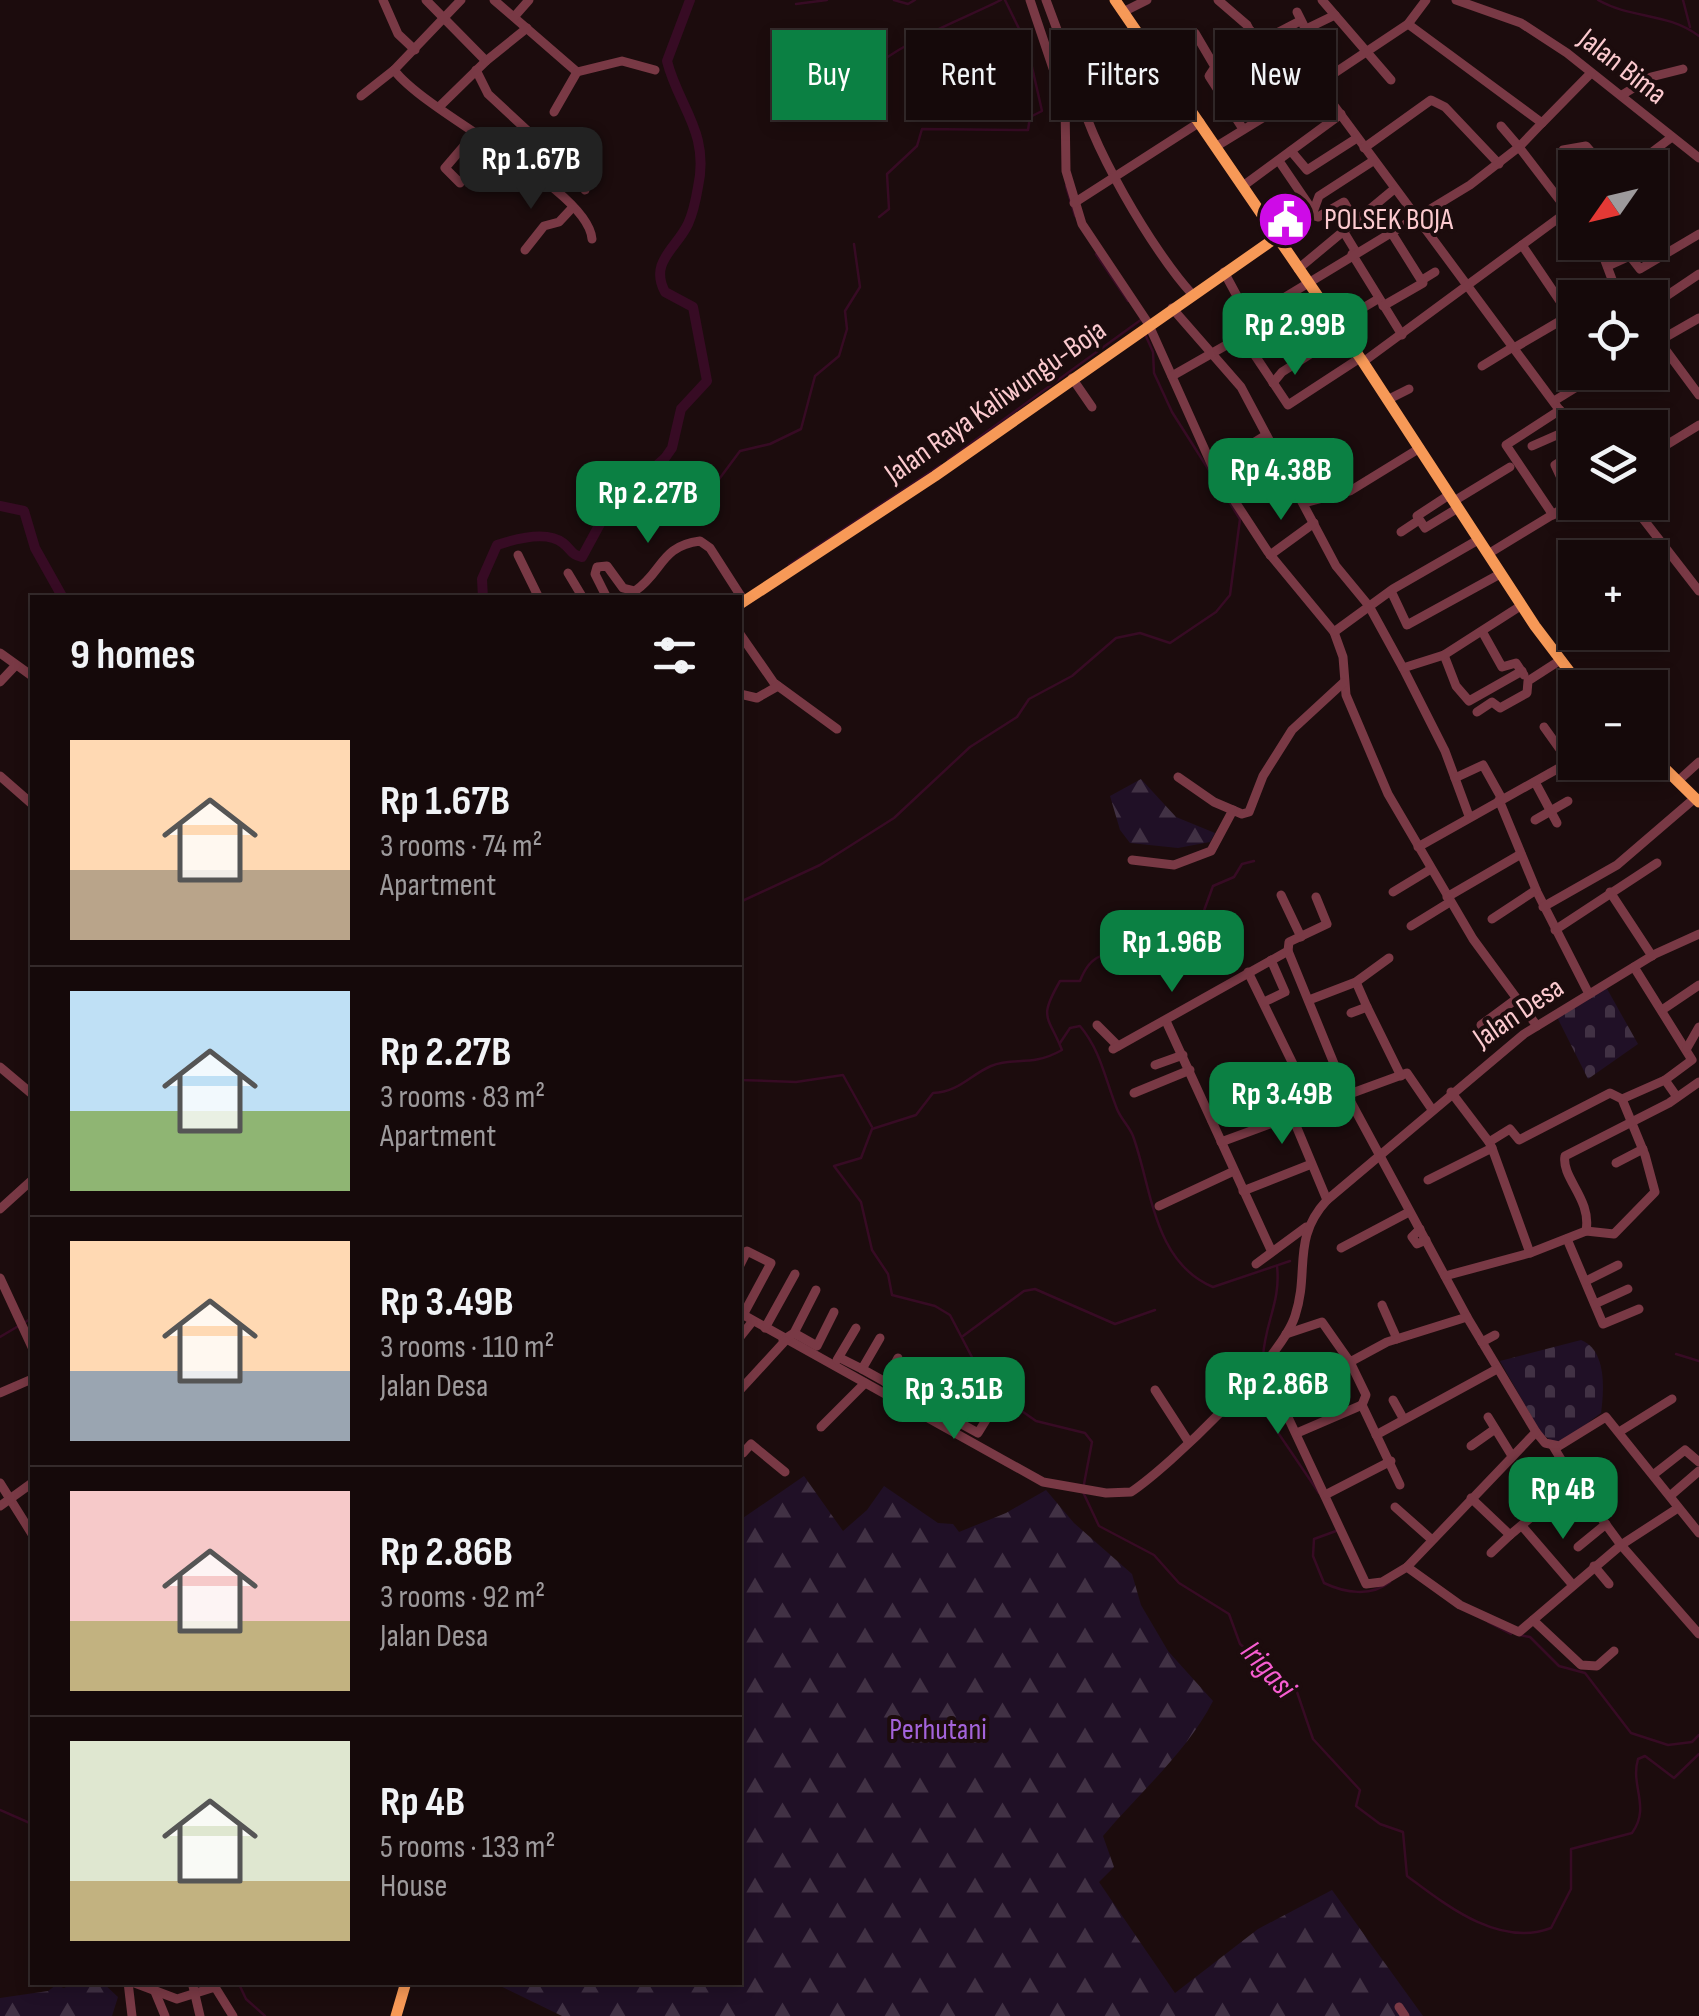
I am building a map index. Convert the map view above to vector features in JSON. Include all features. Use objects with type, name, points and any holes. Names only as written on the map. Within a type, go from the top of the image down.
[{"type":"main road","points":[[1115,0],[1136,30]]},
{"type":"main road","points":[[1195,115],[1567,670]]},
{"type":"main road","name":"Jalan Raya Kaliwungu-Boja","points":[[742,599],[1277,237]]},
{"type":"main road","points":[[1668,771],[1697,800]]},
{"type":"main road","points":[[396,2016],[405,1985]]},
{"type":"street","points":[[383,0],[398,34],[414,50]]},
{"type":"street","points":[[426,0],[486,61]]},
{"type":"street","points":[[361,96],[394,70],[461,0]]},
{"type":"street","points":[[494,0],[577,72]]},
{"type":"street","points":[[514,16],[530,0]]},
{"type":"street","points":[[1030,0],[1051,62]]},
{"type":"street","points":[[1046,0],[1057,30]]},
{"type":"street","points":[[1123,12],[1148,0]]},
{"type":"street","points":[[1218,0],[1249,30]]},
{"type":"street","points":[[1322,0],[1392,80]]},
{"type":"street","points":[[1336,71],[1408,24],[1426,0]]},
{"type":"street","name":"Jalan Bima","points":[[1456,0],[1521,22],[1622,95],[1699,158]]},
{"type":"street","points":[[1283,30],[1300,21],[1335,15]]},
{"type":"street","points":[[1300,21],[1305,30]]},
{"type":"street","points":[[1408,24],[1542,122]]},
{"type":"street","points":[[1040,29],[1056,27]]},
{"type":"street","points":[[438,107],[527,28]]},
{"type":"street","points":[[1195,33],[1215,68],[1209,76],[1217,92],[1243,129]]},
{"type":"street","points":[[554,112],[577,72],[622,61],[655,70]]},
{"type":"street","points":[[1622,95],[1651,77],[1683,69]]},
{"type":"street","points":[[394,70],[573,207],[588,221],[592,239]]},
{"type":"street","points":[[476,70],[488,94],[578,174],[585,190]]},
{"type":"street","points":[[1172,376],[1252,329],[1254,316],[1306,281],[1416,219],[1499,164],[1591,73]]},
{"type":"street","points":[[1364,148],[1431,100],[1445,107],[1499,164]]},
{"type":"street","points":[[1336,107],[1393,190],[1560,410]]},
{"type":"street","points":[[1244,186],[1341,114]]},
{"type":"street","points":[[1068,120],[1066,171],[1074,203],[1107,269],[1148,324],[1212,468],[1270,555],[1334,632],[1343,657],[1343,683],[1379,776],[1449,899],[1514,1000],[1537,1026]]},
{"type":"street","points":[[1088,120],[1168,264],[1192,294]]},
{"type":"street","points":[[1217,146],[1257,120]]},
{"type":"street","points":[[1074,203],[1200,122]]},
{"type":"street","points":[[1500,126],[1558,190]]},
{"type":"street","points":[[475,133],[444,168],[460,183],[492,144]]},
{"type":"street","points":[[1654,150],[1672,136]]},
{"type":"street","points":[[1292,151],[1306,170],[1357,138]]},
{"type":"street","points":[[1564,150],[1586,146],[1589,150]]},
{"type":"street","points":[[540,181],[557,158]]},
{"type":"street","points":[[1279,160],[1318,218],[1344,202],[1354,219]]},
{"type":"street","points":[[1277,237],[1312,213],[1318,196],[1372,161]]},
{"type":"street","points":[[1298,269],[1393,190]]},
{"type":"street","points":[[525,250],[544,226],[559,222],[573,207]]},
{"type":"street","points":[[1242,336],[1289,404],[1402,335],[1558,219]]},
{"type":"street","points":[[1342,229],[1402,335]]},
{"type":"street","points":[[1391,232],[1422,280]]},
{"type":"street","points":[[1608,266],[1630,256],[1640,269],[1699,234]]},
{"type":"street","points":[[1522,245],[1558,295]]},
{"type":"street","points":[[1606,260],[1613,280]]},
{"type":"street","points":[[1224,272],[1252,322]]},
{"type":"street","points":[[1273,383],[1339,329],[1381,303],[1398,301],[1435,272]]},
{"type":"street","points":[[1668,294],[1699,274]]},
{"type":"street","points":[[1172,308],[1235,377],[1336,566],[1369,606],[1403,668],[1469,816]]},
{"type":"street","points":[[1668,336],[1699,318]]},
{"type":"street","points":[[1482,366],[1558,324]]},
{"type":"street","points":[[1668,359],[1699,396]]},
{"type":"street","points":[[1072,378],[1092,407]]},
{"type":"street","points":[[1387,400],[1409,389]]},
{"type":"street","points":[[1552,515],[1506,445],[1578,390]]},
{"type":"street","points":[[1668,445],[1698,427]]},
{"type":"street","points":[[1212,468],[1266,434]]},
{"type":"street","points":[[1532,446],[1558,435]]},
{"type":"street","points":[[1304,504],[1350,491],[1420,448]]},
{"type":"street","points":[[1454,502],[1417,515],[1419,520],[1425,528],[1454,502],[1510,467]]},
{"type":"street","points":[[1488,554],[1558,511]]},
{"type":"street","points":[[1401,532],[1419,520]]},
{"type":"street","points":[[1644,520],[1699,591]]},
{"type":"street","points":[[1270,555],[1314,523]]},
{"type":"street","points":[[1334,632],[1390,591],[1478,540]]},
{"type":"street","points":[[606,595],[594,574],[597,567],[607,566],[623,588],[635,591],[650,579],[668,551],[700,542],[707,544],[738,595]]},
{"type":"street","points":[[518,555],[538,595]]},
{"type":"street","points":[[568,573],[580,595]]},
{"type":"street","points":[[1390,591],[1407,625],[1500,574]]},
{"type":"street","points":[[1403,668],[1444,655],[1522,605]]},
{"type":"street","points":[[1482,633],[1502,667],[1516,664],[1522,671],[1534,703]]},
{"type":"street","points":[[742,637],[778,686],[837,729]]},
{"type":"street","points":[[0,653],[30,674]]},
{"type":"street","points":[[1444,655],[1456,686],[1480,716],[1493,702],[1500,708],[1559,661]]},
{"type":"street","points":[[0,682],[16,664]]},
{"type":"street","points":[[1468,701],[1522,671]]},
{"type":"street","points":[[1178,777],[1242,814],[1253,808],[1263,776],[1292,730],[1343,683]]},
{"type":"street","points":[[742,694],[757,698],[778,686]]},
{"type":"street","points":[[1544,727],[1558,744]]},
{"type":"street","points":[[1678,781],[1699,762]]},
{"type":"street","points":[[1454,778],[1483,765],[1536,890],[1589,994]]},
{"type":"street","points":[[1418,847],[1558,768]]},
{"type":"street","points":[[0,776],[30,802]]},
{"type":"street","points":[[1535,782],[1557,823]]},
{"type":"street","points":[[1544,906],[1616,865],[1697,800]]},
{"type":"street","points":[[1535,820],[1568,801]]},
{"type":"street","points":[[1132,860],[1174,865],[1211,851],[1233,810]]},
{"type":"street","points":[[1410,926],[1521,854]]},
{"type":"street","points":[[1556,930],[1657,863]]},
{"type":"street","points":[[1393,892],[1431,869]]},
{"type":"street","points":[[1492,919],[1536,890]]},
{"type":"street","points":[[1610,892],[1652,956]]},
{"type":"street","points":[[1281,896],[1300,936]]},
{"type":"street","points":[[1316,897],[1328,922],[1287,944],[1288,951],[1346,1093],[1467,1316],[1536,1432],[1553,1446],[1621,1544],[1699,1634]]},
{"type":"street","name":"Jalan Desa","points":[[1256,1264],[1306,1227],[1328,1200],[1379,1152],[1537,1026],[1652,956],[1698,937]]},
{"type":"street","points":[[1098,1025],[1115,1048],[1288,951]]},
{"type":"street","points":[[1308,1000],[1356,982],[1389,958]]},
{"type":"street","points":[[1264,1002],[1285,992],[1271,960]]},
{"type":"street","points":[[1622,1100],[1692,1062],[1634,967]]},
{"type":"street","points":[[1248,972],[1314,1108]]},
{"type":"street","points":[[1356,982],[1401,1076]]},
{"type":"street","points":[[1662,1010],[1699,985]]},
{"type":"street","points":[[1480,1026],[1514,1000]]},
{"type":"street","points":[[1352,1013],[1367,1007]]},
{"type":"street","points":[[1166,1022],[1271,1250]]},
{"type":"street","points":[[1686,1048],[1699,1027]]},
{"type":"street","points":[[1155,1065],[1183,1055]]},
{"type":"street","points":[[0,1067],[30,1092]]},
{"type":"street","points":[[1134,1092],[1190,1070]]},
{"type":"street","points":[[1221,1142],[1346,1093],[1408,1074],[1431,1108]]},
{"type":"street","points":[[1664,1080],[1677,1098]]},
{"type":"street","points":[[1586,1231],[1587,1211],[1564,1159],[1699,1082]]},
{"type":"street","points":[[1451,1092],[1490,1145],[1530,1253]]},
{"type":"street","points":[[1445,1276],[1530,1253],[1586,1231],[1614,1234],[1653,1195],[1654,1184],[1633,1121],[1622,1100],[1610,1094],[1518,1140]]},
{"type":"street","points":[[1212,1121],[1248,1106]]},
{"type":"street","points":[[1292,1116],[1328,1200]]},
{"type":"street","points":[[1428,1180],[1490,1145],[1510,1129],[1526,1153]]},
{"type":"street","points":[[1616,1163],[1643,1149]]},
{"type":"street","points":[[1243,1191],[1310,1165]]},
{"type":"street","points":[[1159,1206],[1234,1171]]},
{"type":"street","points":[[0,1208],[30,1182]]},
{"type":"street","points":[[22,1189],[30,1198]]},
{"type":"street","points":[[1341,1248],[1410,1212]]},
{"type":"street","points":[[835,1361],[865,1382],[1043,1482],[1083,1490],[1132,1492],[1188,1441],[1261,1366],[1286,1334],[1299,1299],[1306,1227]]},
{"type":"street","points":[[1566,1239],[1604,1324],[1639,1309]]},
{"type":"street","points":[[742,1261],[747,1250],[771,1262],[742,1312]]},
{"type":"street","points":[[1586,1281],[1618,1265]]},
{"type":"street","points":[[765,1328],[795,1274]]},
{"type":"street","points":[[0,1278],[30,1342]]},
{"type":"street","points":[[1595,1304],[1628,1289]]},
{"type":"street","points":[[742,1388],[788,1338],[816,1290]]},
{"type":"street","points":[[1382,1305],[1396,1339]]},
{"type":"street","points":[[788,1338],[817,1346],[834,1312]]},
{"type":"street","points":[[742,1315],[835,1361],[862,1370],[978,1433]]},
{"type":"street","points":[[1350,1362],[1396,1339],[1467,1316]]},
{"type":"street","points":[[742,1335],[752,1322]]},
{"type":"street","points":[[1286,1334],[1322,1322],[1362,1382],[1364,1402],[1376,1435],[1400,1485]]},
{"type":"street","points":[[835,1361],[856,1328]]},
{"type":"street","points":[[1482,1342],[1495,1335]]},
{"type":"street","points":[[862,1370],[880,1338]]},
{"type":"street","points":[[885,1382],[898,1358]]},
{"type":"street","points":[[909,1395],[924,1366]]},
{"type":"street","points":[[1261,1366],[1326,1494],[1362,1582],[1382,1582],[1407,1567],[1536,1432]]},
{"type":"street","points":[[1376,1435],[1497,1369]]},
{"type":"street","points":[[0,1394],[30,1381]]},
{"type":"street","points":[[931,1407],[946,1381]]},
{"type":"street","points":[[821,1427],[865,1382]]},
{"type":"street","points":[[1155,1390],[1188,1441]]},
{"type":"street","points":[[1297,1433],[1378,1398]]},
{"type":"street","points":[[1620,1432],[1672,1399]]},
{"type":"street","points":[[954,1420],[966,1400]]},
{"type":"street","points":[[1393,1400],[1403,1418]]},
{"type":"street","points":[[1488,1417],[1512,1456]]},
{"type":"street","points":[[1553,1446],[1570,1442],[1606,1417],[1698,1530]]},
{"type":"street","points":[[976,1445],[986,1420]]},
{"type":"street","points":[[1472,1446],[1496,1430]]},
{"type":"street","points":[[742,1452],[751,1444],[785,1472]]},
{"type":"street","points":[[1653,1475],[1686,1450],[1699,1462]]},
{"type":"street","points":[[1326,1494],[1391,1461]]},
{"type":"street","points":[[1670,1496],[1699,1471]]},
{"type":"street","points":[[1491,1552],[1574,1481]]},
{"type":"street","points":[[0,1483],[30,1530]]},
{"type":"street","points":[[0,1506],[30,1484]]},
{"type":"street","points":[[1470,1498],[1510,1536]]},
{"type":"street","points":[[1395,1507],[1431,1540]]},
{"type":"street","points":[[1407,1567],[1506,1629],[1519,1632],[1621,1544],[1678,1508]]},
{"type":"street","points":[[1578,1547],[1606,1524]]},
{"type":"street","points":[[1522,1526],[1572,1584]]},
{"type":"street","points":[[1594,1566],[1609,1584]]},
{"type":"street","points":[[1534,1620],[1581,1665],[1597,1666],[1614,1651]]},
{"type":"street","points":[[130,1985],[132,2016]]},
{"type":"street","points":[[193,1985],[200,2016]]},
{"type":"street","points":[[154,1986],[176,1999],[215,1987],[233,2016]]},
{"type":"street","points":[[154,1986],[164,2016]]},
{"type":"green space","points":[[1141,779],[1176,817],[1215,833],[1210,842],[1178,848],[1130,843],[1120,830],[1110,796]]},
{"type":"green space","points":[[1606,987],[1638,1044],[1588,1079],[1557,1017]]},
{"type":"green space","points":[[1581,1340],[1600,1362],[1601,1413],[1565,1440],[1554,1443],[1541,1433],[1500,1361]]},
{"type":"green space","name":"Perhutani","points":[[804,1476],[843,1531],[867,1510],[884,1486],[938,1523],[953,1524],[959,1532],[1006,1513],[1046,1490],[1074,1523],[1132,1574],[1141,1605],[1168,1651],[1213,1701],[1177,1755],[1103,1836],[1114,1867],[1099,1882],[1175,1993],[1258,1929],[1332,1890],[1423,2016],[562,2016],[498,1985],[742,1985],[742,1519]]},
{"type":"green space","points":[[56,1985],[105,1985],[118,1997],[112,2016],[0,2016],[0,1998],[48,1991]]},
{"type":"waterway","points":[[483,595],[482,579],[497,545],[522,538],[548,537],[582,557],[608,509],[665,458],[672,448],[681,409],[707,381],[693,307],[665,292],[660,272],[690,220],[701,168],[696,135],[667,61],[690,0]]},
{"type":"waterway","points":[[796,4],[827,0]]},
{"type":"waterway","points":[[894,0],[908,4],[915,0]]},
{"type":"waterway","points":[[886,58],[1001,0]]},
{"type":"waterway","points":[[879,217],[889,209],[887,174],[917,146],[922,129],[1028,130],[1030,117],[1042,111],[1027,45],[1005,0]]},
{"type":"waterway","points":[[1598,0],[1674,23],[1699,36]]},
{"type":"waterway","points":[[1683,0],[1690,27]]},
{"type":"waterway","points":[[1066,186],[1075,216]]},
{"type":"waterway","points":[[656,466],[677,474],[686,489],[708,494],[740,451],[770,444],[801,429],[815,376],[839,356],[847,329],[845,311],[860,287],[854,244]]},
{"type":"waterway","points":[[1096,254],[1128,301]]},
{"type":"waterway","points":[[948,460],[1142,319]]},
{"type":"waterway","points":[[742,901],[820,865],[894,818],[970,747],[1017,717],[1029,699],[1072,676],[1116,638],[1140,633],[1170,643],[1216,612],[1230,595],[1240,519],[1172,412],[1154,373],[1153,352],[1145,334]]},
{"type":"waterway","points":[[789,565],[941,465]]},
{"type":"waterway","points":[[0,506],[24,511],[35,548],[61,595]]},
{"type":"waterway","name":"Irigasi","points":[[1084,1484],[1092,1442],[1085,1433],[1036,1421],[1003,1398],[994,1378],[974,1361],[950,1315],[935,1306],[892,1295],[888,1274],[872,1250],[861,1202],[834,1166],[861,1158],[872,1129],[916,1115],[933,1093],[950,1090],[999,1063],[1041,1059],[1062,1050],[1047,1010],[1060,981],[1080,981],[1100,956],[1114,956],[1130,964],[1154,955],[1181,916],[1191,929],[1198,927],[1213,886],[1234,877],[1242,864],[1254,861]]},
{"type":"waterway","name":"Irigasi","points":[[1060,1043],[1070,1028],[1080,1026],[1093,1045],[1117,1109],[1133,1136],[1166,1242],[1193,1275],[1213,1287],[1290,1261]]},
{"type":"waterway","points":[[742,1080],[796,1082],[843,1075],[872,1127]]},
{"type":"waterway","name":"Irigasi","points":[[1263,1357],[1277,1290],[1277,1266]]},
{"type":"waterway","name":"Irigasi","points":[[963,1336],[1024,1291],[1035,1289],[1115,1324],[1155,1310]]},
{"type":"waterway","points":[[0,1337],[30,1319]]},
{"type":"waterway","points":[[1676,1354],[1699,1361]]},
{"type":"waterway","name":"Irigasi","points":[[1258,1379],[1266,1415],[1319,1493]]},
{"type":"waterway","name":"Irigasi","points":[[1083,1492],[1099,1526],[1154,1555],[1179,1583],[1229,1614],[1240,1644],[1297,1692],[1313,1739],[1360,1790],[1356,1806],[1380,1824],[1403,1832],[1407,1876],[1474,1920],[1512,1932],[1551,1928],[1571,1889],[1571,1849],[1632,1833],[1640,1814],[1638,1759],[1645,1756],[1674,1778],[1699,1754]]},
{"type":"waterway","name":"Irigasi","points":[[1336,1531],[1314,1539],[1313,1556],[1324,1583],[1358,1592],[1375,1590],[1390,1582]]},
{"type":"waterway","name":"Irigasi","points":[[1488,1622],[1511,1634]]},
{"type":"waterway","name":"Irigasi","points":[[1519,1635],[1530,1637],[1559,1666],[1585,1673],[1631,1733],[1668,1745],[1692,1742],[1699,1735]]},
{"type":"waterway","points":[[0,1810],[30,1823]]},
{"type":"waterway","points":[[239,1985],[246,1999],[265,2016]]},
{"type":"place","name":"POLSEK BOJA","points":[[1285,219]]}]
